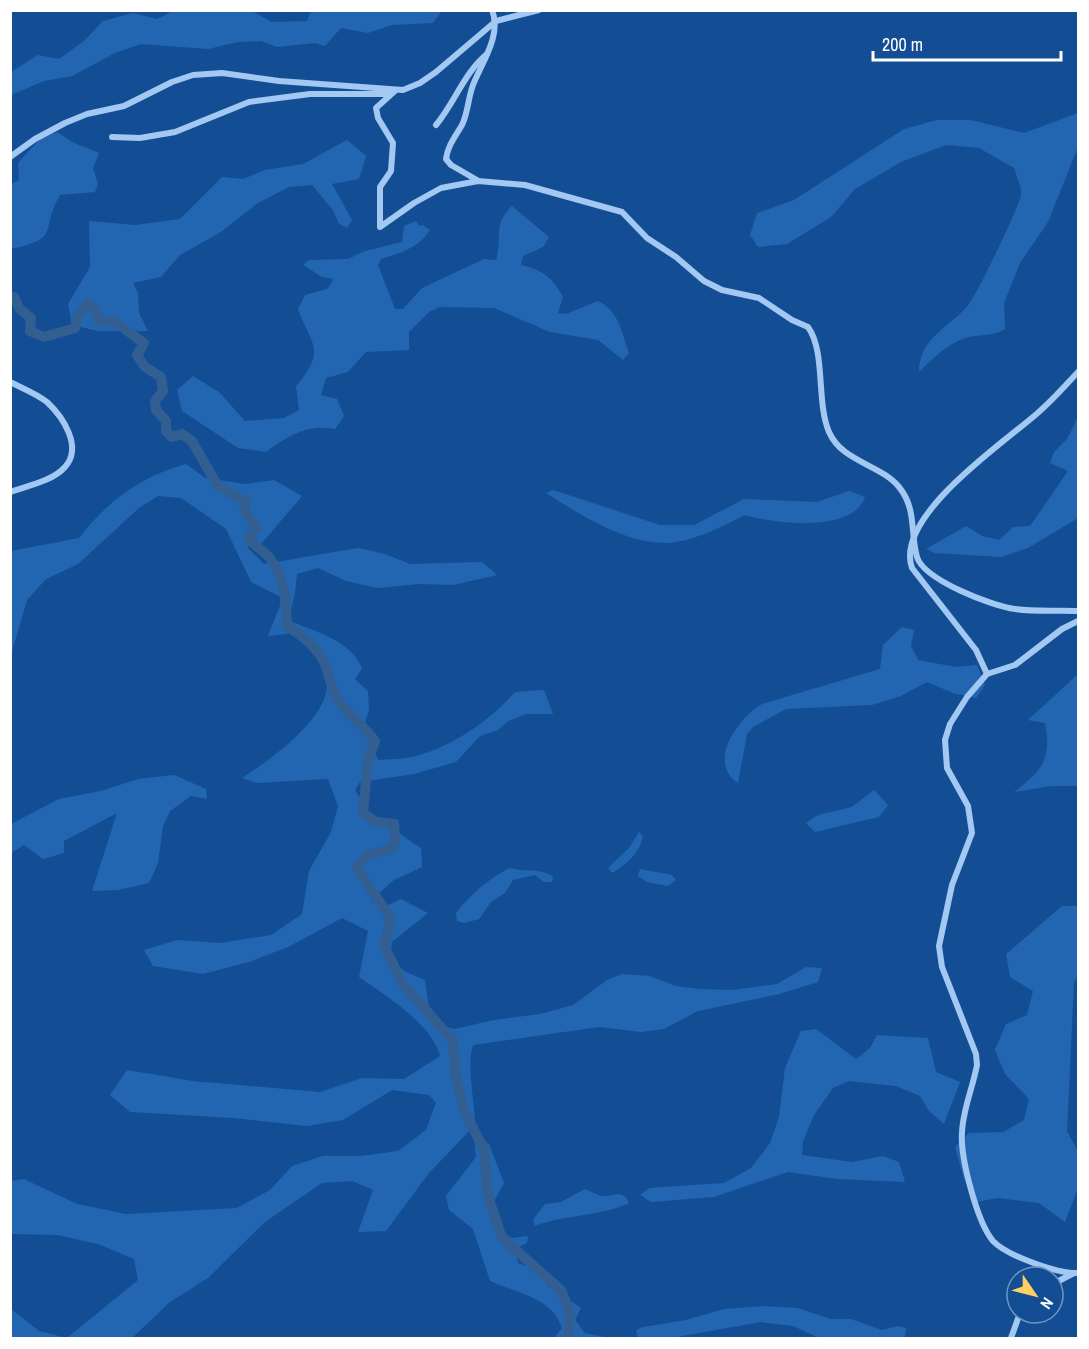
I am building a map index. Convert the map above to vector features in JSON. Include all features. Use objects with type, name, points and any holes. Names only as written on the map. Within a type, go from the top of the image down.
[{"type":"street","points":[[478,181],[451,165],[446,159],[452,139],[462,125],[473,85],[487,53],[496,21],[492,10]]},
{"type":"street","points":[[112,137],[140,138],[175,132],[249,102],[310,94],[393,92],[420,83],[496,21],[539,10]]},
{"type":"street","points":[[436,125],[451,106],[472,68],[487,53]]},
{"type":"street","points":[[10,157],[35,138],[65,123],[87,114],[124,106],[172,82],[193,75],[222,73],[393,92]]},
{"type":"street","points":[[393,92],[376,108],[378,118],[393,143],[391,171],[380,191],[380,227],[414,203],[441,188],[478,181],[525,185],[622,212],[646,238],[676,257],[704,281],[722,290],[759,298],[792,320],[808,327],[817,347],[823,416],[830,435],[857,461],[888,477],[900,488],[912,512],[917,556],[925,568],[969,594],[1013,609],[1078,611]]},
{"type":"street","points":[[987,674],[976,650],[912,568],[909,556],[927,512],[943,494],[970,468],[1034,416],[1078,372]]},
{"type":"street","points":[[10,382],[46,402],[63,421],[71,436],[71,453],[65,467],[46,479],[10,492]]},
{"type":"street","points":[[1077,1272],[1015,1255],[992,1239],[983,1225],[962,1149],[963,1122],[975,1075],[976,1054],[942,967],[939,946],[949,897],[972,833],[973,822],[968,806],[947,768],[944,752],[950,724],[971,691],[987,674],[1015,665],[1062,629],[1078,621]]},
{"type":"shaded area","points":[[173,11],[252,11],[272,22],[307,21],[311,11],[442,11],[433,23],[392,25],[368,33],[341,28],[325,46],[315,43],[277,47],[261,41],[238,42],[208,49],[141,44],[115,53],[72,76],[44,81],[11,95],[11,72],[38,55],[59,59],[84,41],[103,21],[133,13],[157,19]]},
{"type":"shaded area","points":[[1078,113],[1078,147],[1048,222],[1020,263],[1004,303],[1005,329],[994,334],[966,338],[954,343],[919,372],[924,350],[930,341],[969,304],[1006,231],[1021,195],[1014,168],[979,148],[946,145],[901,162],[855,189],[831,217],[787,244],[758,247],[750,235],[757,213],[794,200],[904,129],[937,120],[970,120],[1024,133]]},
{"type":"shaded area","points":[[57,132],[72,142],[99,153],[93,168],[98,184],[95,192],[60,195],[47,232],[43,237],[27,245],[11,249],[11,184],[19,180],[18,163],[41,138]]},
{"type":"shaded area","points":[[347,140],[366,156],[359,179],[332,184],[352,220],[347,228],[339,224],[333,210],[312,185],[289,187],[258,203],[221,232],[180,255],[161,277],[133,283],[138,293],[139,313],[148,331],[98,331],[72,325],[68,304],[90,267],[89,221],[135,225],[180,219],[222,177],[243,179],[265,170],[303,164]]},
{"type":"shaded area","points":[[512,206],[549,237],[543,247],[523,256],[521,265],[541,272],[555,285],[563,297],[558,313],[566,314],[598,301],[605,305],[619,323],[629,353],[623,360],[598,340],[550,332],[494,308],[440,307],[429,312],[409,332],[409,350],[366,352],[348,372],[326,378],[321,395],[337,399],[344,416],[335,429],[316,428],[298,433],[266,452],[238,448],[182,411],[177,390],[193,376],[219,392],[245,421],[284,418],[299,410],[296,386],[311,364],[314,348],[298,309],[305,295],[327,289],[334,279],[322,277],[303,265],[309,260],[348,259],[365,251],[402,242],[404,226],[416,221],[419,226],[423,225],[430,230],[409,249],[381,259],[378,265],[395,309],[403,309],[422,288],[484,259],[496,260],[500,225]]},
{"type":"shaded area","points":[[1078,417],[1078,518],[1028,548],[1001,557],[935,553],[926,549],[966,526],[982,536],[999,540],[1013,527],[1030,526],[1068,471],[1050,463],[1054,452],[1067,439]]},
{"type":"shaded area","points":[[186,464],[205,478],[245,484],[274,480],[302,496],[262,543],[247,547],[264,564],[358,548],[385,554],[410,564],[482,562],[497,575],[453,585],[419,584],[377,588],[346,581],[318,568],[297,574],[295,594],[288,620],[340,643],[356,658],[362,668],[355,679],[368,691],[369,710],[363,730],[371,740],[378,760],[412,757],[440,748],[481,723],[515,692],[544,690],[553,714],[526,714],[508,721],[498,730],[480,736],[456,762],[414,774],[360,782],[355,790],[371,816],[384,822],[421,848],[422,867],[394,880],[371,900],[384,907],[401,899],[428,913],[392,942],[390,959],[406,972],[425,980],[430,1015],[440,1025],[454,1029],[494,1020],[540,1014],[573,1005],[607,980],[622,974],[649,976],[676,986],[733,990],[777,984],[806,967],[822,968],[818,982],[779,994],[698,1011],[664,1029],[641,1032],[599,1027],[473,1045],[470,1063],[475,1125],[429,1173],[386,1231],[358,1232],[373,1190],[352,1181],[322,1183],[265,1222],[208,1278],[170,1302],[132,1338],[67,1338],[138,1280],[134,1259],[98,1244],[57,1235],[11,1234],[11,1181],[24,1179],[77,1204],[126,1214],[237,1208],[270,1190],[292,1166],[323,1156],[361,1156],[398,1151],[426,1130],[436,1103],[429,1095],[392,1090],[343,1120],[307,1126],[234,1118],[130,1112],[110,1095],[127,1070],[193,1081],[320,1092],[362,1078],[404,1079],[440,1056],[428,1033],[418,1022],[359,977],[368,931],[342,918],[288,947],[249,962],[203,974],[153,966],[144,950],[177,940],[220,943],[271,935],[302,914],[309,871],[331,832],[338,806],[328,779],[257,783],[242,778],[282,749],[309,723],[326,695],[327,681],[319,661],[293,633],[268,636],[283,598],[251,582],[226,529],[181,498],[158,496],[139,508],[78,564],[46,579],[27,600],[11,655],[11,551],[79,538],[114,501],[140,483]]},
{"type":"shaded area","points":[[553,490],[660,525],[694,525],[744,499],[817,502],[849,491],[865,497],[857,509],[845,517],[829,521],[792,523],[745,515],[697,537],[666,543],[634,538],[603,526],[546,493]]},
{"type":"shaded area","points":[[902,627],[914,630],[911,646],[918,660],[956,667],[977,665],[985,685],[976,698],[953,693],[927,682],[901,696],[872,705],[786,709],[753,727],[747,734],[738,783],[729,774],[725,764],[725,752],[729,740],[753,710],[762,704],[880,669],[883,645]]},
{"type":"shaded area","points":[[1078,674],[1078,786],[1051,786],[1014,792],[1032,777],[1046,755],[1045,723],[1028,720]]},
{"type":"shaded area","points":[[174,775],[206,789],[207,799],[191,796],[170,811],[163,826],[158,863],[149,883],[118,890],[92,891],[117,813],[64,841],[64,853],[43,859],[24,845],[11,853],[11,824],[59,799],[101,791],[138,779]]},
{"type":"shaded area","points":[[874,790],[888,805],[879,817],[815,832],[806,823],[818,815],[852,807]]},
{"type":"shaded area","points":[[639,832],[643,836],[636,853],[612,873],[608,868],[629,848]]},
{"type":"shaded area","points":[[510,868],[546,873],[553,876],[552,882],[544,882],[535,875],[513,880],[505,893],[491,902],[479,919],[464,923],[457,921],[456,913],[467,900],[487,882]]},
{"type":"shaded area","points":[[640,869],[672,875],[676,880],[668,886],[647,882],[638,876]]},
{"type":"shaded area","points":[[1062,906],[1078,906],[1078,974],[1074,983],[1067,1131],[1078,1152],[1078,1188],[1065,1222],[1039,1203],[997,1198],[977,1202],[964,1179],[955,1147],[969,1133],[1003,1132],[1024,1120],[1029,1099],[1005,1074],[995,1050],[1006,1024],[1027,1015],[1033,991],[1010,977],[1006,954]]},
{"type":"shaded area","points":[[816,1029],[856,1059],[870,1048],[877,1035],[928,1038],[936,1072],[960,1082],[944,1124],[929,1111],[920,1096],[896,1086],[849,1081],[833,1088],[814,1115],[803,1141],[802,1155],[852,1162],[883,1156],[899,1162],[905,1182],[837,1179],[788,1172],[714,1197],[651,1202],[640,1195],[649,1188],[724,1183],[751,1168],[770,1143],[779,1117],[785,1068],[801,1031]]},
{"type":"shaded area","points":[[474,1136],[489,1144],[504,1183],[489,1210],[506,1234],[512,1238],[528,1236],[527,1243],[514,1249],[519,1264],[537,1268],[548,1286],[581,1308],[575,1320],[585,1333],[609,1338],[554,1338],[562,1328],[550,1309],[532,1297],[490,1281],[473,1229],[449,1210],[446,1196],[476,1157]]},
{"type":"shaded area","points":[[585,1189],[602,1196],[619,1194],[624,1196],[629,1203],[606,1211],[558,1219],[535,1226],[533,1220],[545,1204],[561,1202]]},
{"type":"shaded area","points":[[763,1306],[797,1308],[831,1319],[851,1319],[881,1330],[898,1326],[906,1328],[905,1337],[819,1338],[793,1326],[761,1322],[671,1338],[638,1338],[636,1330],[686,1320],[724,1309]]},
{"type":"shaded area","points":[[11,1309],[39,1331],[67,1338],[11,1338]]},
{"type":"waterway","points":[[10,297],[14,297],[19,308],[31,318],[30,331],[44,337],[75,328],[78,316],[88,303],[94,307],[99,321],[115,322],[144,343],[137,355],[145,367],[161,377],[163,391],[155,401],[156,410],[166,421],[166,431],[172,437],[182,434],[192,441],[217,485],[246,502],[244,511],[257,528],[248,538],[269,557],[278,573],[285,599],[287,626],[317,651],[324,662],[337,698],[345,710],[375,741],[368,760],[363,813],[376,822],[394,824],[395,840],[391,849],[367,855],[357,868],[391,919],[384,946],[403,984],[453,1041],[456,1077],[464,1111],[484,1149],[488,1196],[502,1238],[561,1290],[570,1312],[568,1338]]}]
